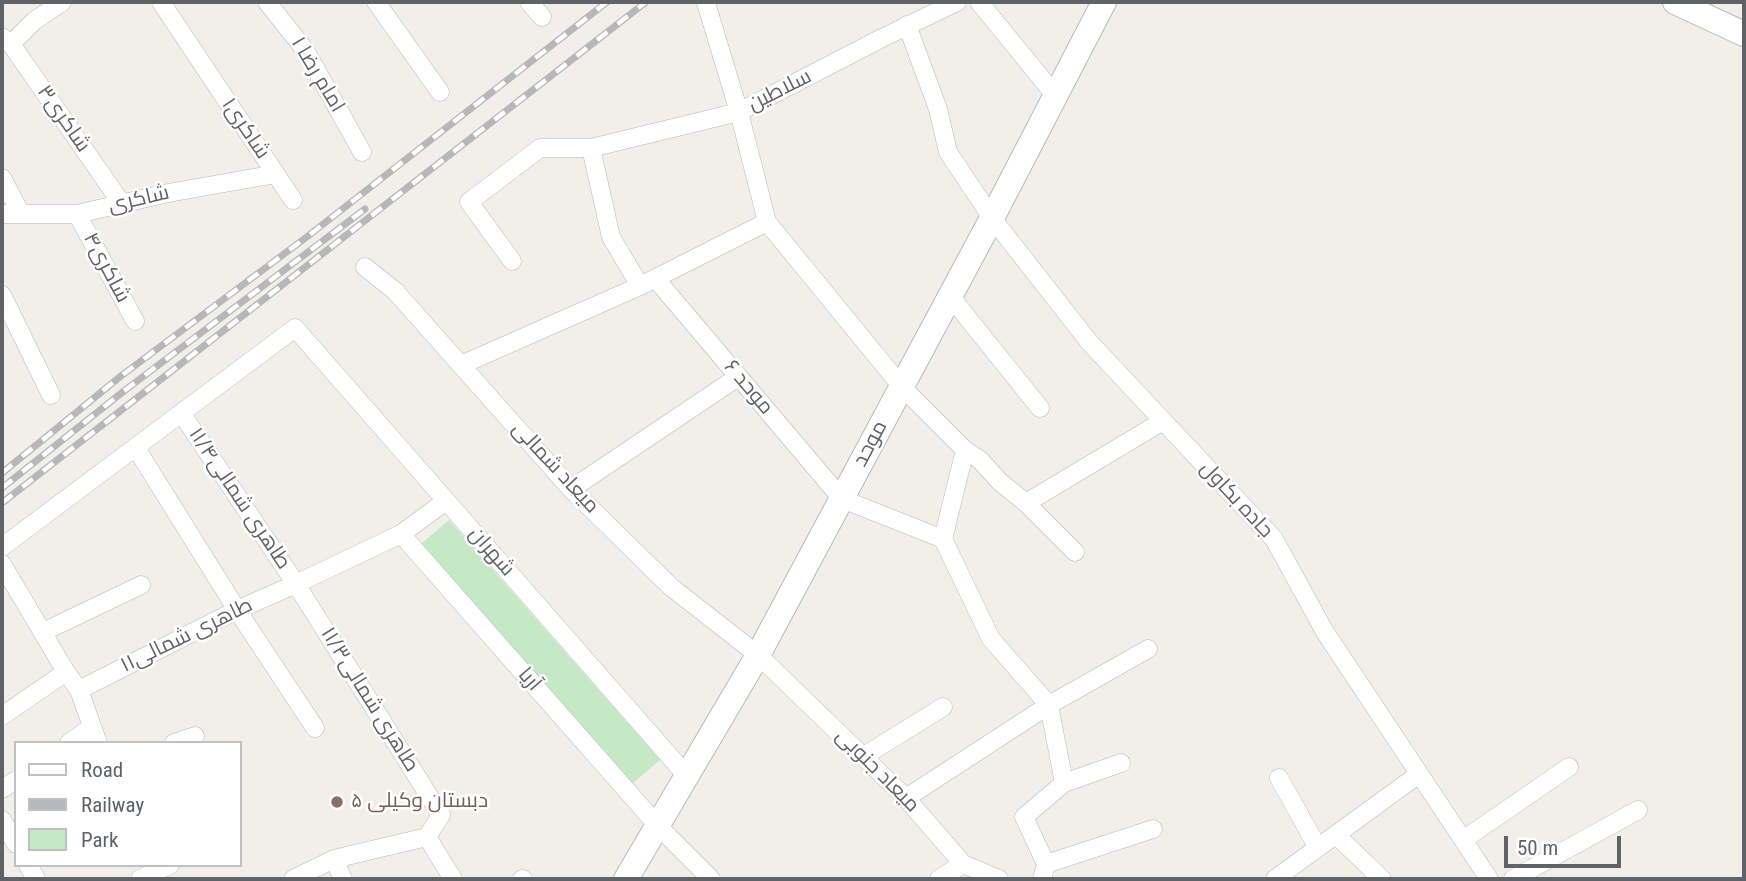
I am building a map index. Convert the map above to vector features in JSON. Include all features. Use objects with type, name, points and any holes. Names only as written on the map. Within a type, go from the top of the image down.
[{"type":"street","points":[[7,41],[62,2]]},
{"type":"street","name":"شاکری۱","points":[[161,2],[293,200]]},
{"type":"street","name":"امام رضا ۱","points":[[267,2],[305,50],[362,152]]},
{"type":"street","points":[[376,2],[440,92]]},
{"type":"street","points":[[529,2],[542,17]]},
{"type":"street","name":"سلاطین","points":[[512,261],[469,202],[540,148],[591,148],[739,112],[957,2]]},
{"type":"street","points":[[979,2],[1055,95]]},
{"type":"street","name":"موحد","points":[[626,879],[758,655],[992,218],[1104,2]]},
{"type":"street","points":[[1675,2],[1744,34]]},
{"type":"street","points":[[706,4],[739,112],[767,222],[902,387],[965,450],[980,460],[1075,552]]},
{"type":"street","name":"جاده بکاول","points":[[907,25],[938,109],[948,152],[992,218],[1090,343],[1274,539],[1325,632],[1489,879]]},
{"type":"street","name":"شاکری۳","points":[[7,41],[122,204]]},
{"type":"street","name":"موحد ۶","points":[[591,148],[611,237],[647,282],[738,377],[842,499]]},
{"type":"street","name":"شاکری","points":[[2,214],[77,214],[168,193],[276,174]]},
{"type":"street","points":[[2,178],[21,214]]},
{"type":"street","name":"شاکری۴","points":[[77,214],[135,321]]},
{"type":"street","points":[[461,365],[647,282],[767,222]]},
{"type":"street","name":"میعاد شمالی","points":[[365,267],[395,290],[571,489],[671,587],[758,655]]},
{"type":"street","points":[[2,295],[51,395]]},
{"type":"street","points":[[950,296],[1040,408]]},
{"type":"street","name":"شهران","points":[[181,414],[295,328],[687,776]]},
{"type":"street","points":[[571,489],[738,377]]},
{"type":"street","points":[[2,547],[181,414]]},
{"type":"street","name":"طاهری شمالی۱۱/۴","points":[[181,414],[296,584]]},
{"type":"street","points":[[1026,503],[1163,421]]},
{"type":"street","points":[[136,448],[314,727]]},
{"type":"street","points":[[965,450],[943,540],[991,639],[1049,705],[1064,783]]},
{"type":"street","points":[[842,499],[943,540]]},
{"type":"street","name":"طاهری شمالی۱۱","points":[[79,690],[237,610],[401,534],[446,501]]},
{"type":"street","name":"آریا","points":[[401,534],[658,826],[711,879]]},
{"type":"street","points":[[2,564],[79,690],[95,735],[76,741]]},
{"type":"street","name":"طاهری شمالی۱۱/۳","points":[[296,584],[441,816],[427,837]]},
{"type":"street","points":[[43,632],[141,585]]},
{"type":"street","points":[[906,798],[1049,705],[1148,649]]},
{"type":"street","name":"میعاد جنوبی","points":[[758,655],[906,798],[963,863],[999,879]]},
{"type":"street","points":[[2,716],[66,672]]},
{"type":"street","points":[[864,756],[943,707]]},
{"type":"street","points":[[180,741],[195,736]]},
{"type":"street","points":[[1121,763],[1064,783],[1024,817],[1044,872],[1153,829]]},
{"type":"street","points":[[1463,840],[1569,767]]},
{"type":"street","points":[[1275,879],[1419,774]]},
{"type":"street","points":[[1279,778],[1318,848]]},
{"type":"street","points":[[1513,879],[1638,810]]},
{"type":"street","points":[[2,820],[14,841]]},
{"type":"street","points":[[1336,835],[1382,879]]},
{"type":"street","points":[[293,879],[334,859],[427,837],[453,879]]},
{"type":"street","points":[[334,859],[343,879]]},
{"type":"street","points":[[939,879],[963,863]]},
{"type":"street","points":[[141,879],[166,867]]},
{"type":"green space","points":[[449,520],[660,760],[632,784],[421,544]]},
{"type":"railway","points":[[2,473],[121,376],[308,236],[607,2]]},
{"type":"railway","points":[[2,503],[646,2]]},
{"type":"railway","points":[[2,488],[124,391],[365,209]]},
{"type":"place","name":"دبستان وکیلی ۵","points":[[337,802]]}]
